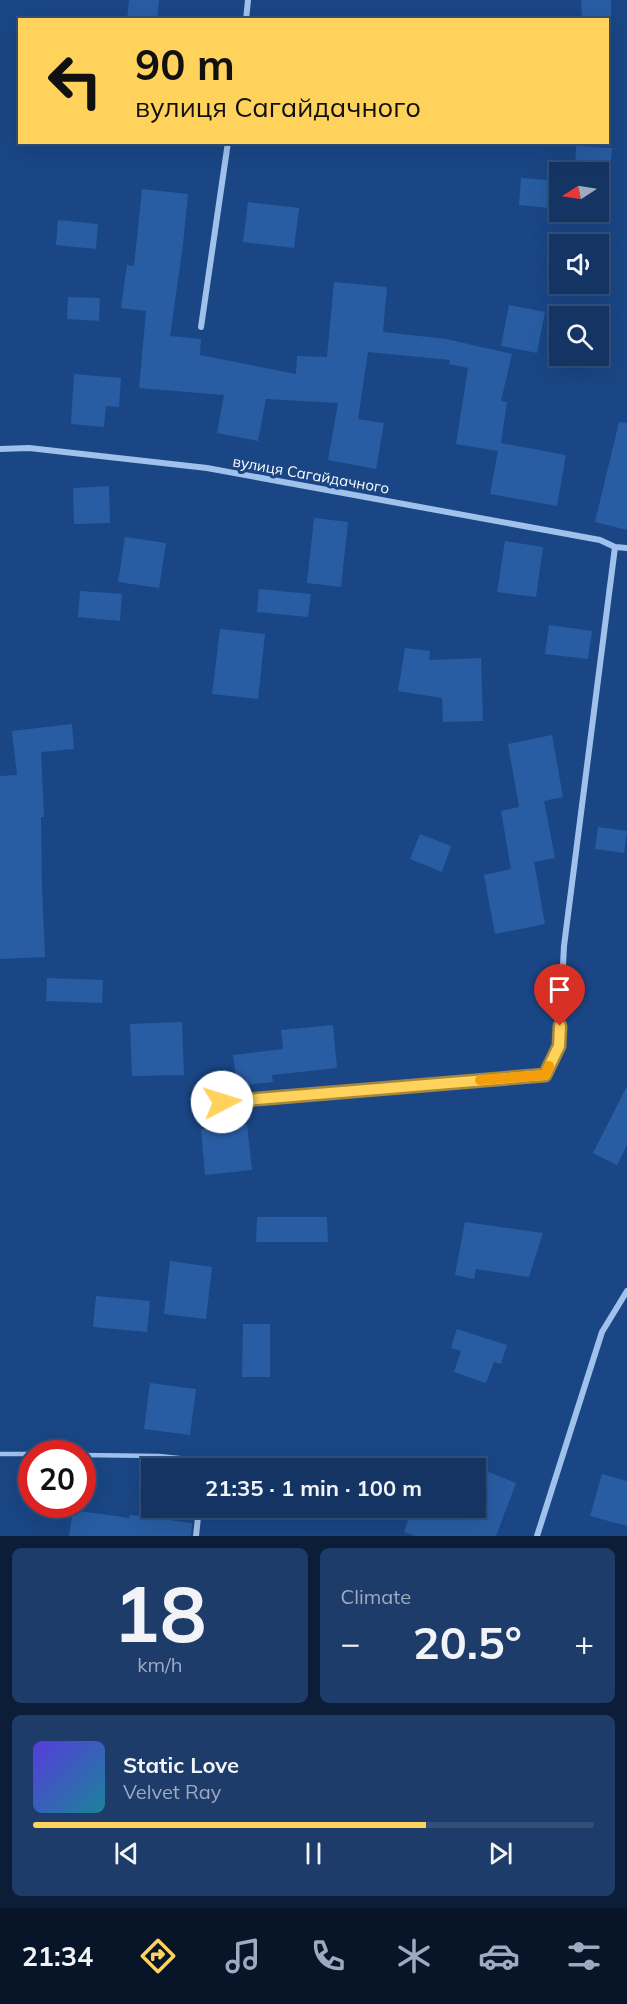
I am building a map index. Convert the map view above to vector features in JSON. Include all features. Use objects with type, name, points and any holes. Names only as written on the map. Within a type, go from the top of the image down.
[{"type":"street","points":[[246,18],[248,0]]},
{"type":"street","points":[[201,327],[228,144]]},
{"type":"street","name":"вулиця Сагайдачного","points":[[0,449],[30,448],[207,468],[600,540],[615,547],[627,548]]},
{"type":"street","points":[[545,1075],[559,1046],[564,946],[615,547]]},
{"type":"street","points":[[537,1536],[602,1332],[627,1292]]},
{"type":"street","points":[[196,1536],[198,1518]]},
{"type":"lane","points":[[222,1102],[545,1075]]},
{"type":"lane","points":[[0,1455],[18,1454]]},
{"type":"lane","points":[[96,1455],[179,1458]]},
{"type":"building","points":[[129,0],[159,0],[157,18],[127,18]]},
{"type":"building","points":[[581,0],[611,0],[611,20],[609,18],[582,18]]},
{"type":"building","points":[[576,146],[612,148],[610,172],[609,162],[575,162]]},
{"type":"building","points":[[521,178],[549,180],[549,208],[519,205]]},
{"type":"building","points":[[142,189],[188,194],[170,336],[201,339],[200,355],[296,374],[297,356],[327,357],[334,282],[387,287],[383,332],[446,339],[512,354],[501,401],[507,402],[501,443],[566,455],[557,506],[490,494],[498,451],[456,444],[468,368],[449,364],[450,360],[368,352],[358,419],[384,423],[376,469],[328,460],[338,403],[266,399],[258,441],[217,433],[224,395],[139,388],[146,311],[121,308],[127,265],[134,266]]},
{"type":"building","points":[[248,202],[299,208],[294,248],[243,242]]},
{"type":"building","points":[[58,220],[98,224],[96,249],[56,245]]},
{"type":"building","points":[[68,297],[100,298],[99,321],[67,319]]},
{"type":"building","points":[[509,305],[545,312],[537,353],[501,346]]},
{"type":"building","points":[[74,374],[121,378],[119,407],[106,406],[104,427],[71,424]]},
{"type":"building","points":[[619,422],[627,423],[627,530],[595,522]]},
{"type":"building","points":[[109,486],[110,523],[74,524],[73,488]]},
{"type":"building","points":[[314,518],[348,522],[341,587],[307,583]]},
{"type":"building","points":[[125,537],[166,543],[159,588],[118,582]]},
{"type":"building","points":[[505,541],[543,547],[536,597],[497,592]]},
{"type":"building","points":[[259,589],[311,594],[308,617],[257,612]]},
{"type":"building","points":[[80,591],[122,594],[120,621],[78,617]]},
{"type":"building","points":[[549,625],[592,631],[588,659],[545,654]]},
{"type":"building","points":[[220,629],[265,634],[258,699],[212,694]]},
{"type":"building","points":[[405,648],[430,651],[429,660],[481,658],[483,721],[443,722],[442,698],[398,691]]},
{"type":"building","points":[[72,724],[74,749],[41,752],[45,957],[0,959],[0,776],[17,775],[12,731]]},
{"type":"building","points":[[552,735],[563,797],[544,801],[555,858],[534,862],[545,924],[495,934],[484,875],[511,869],[501,811],[519,807],[508,744]]},
{"type":"building","points":[[598,827],[627,831],[624,853],[595,849]]},
{"type":"building","points":[[420,834],[451,846],[442,872],[410,859]]},
{"type":"building","points":[[47,978],[103,980],[102,1003],[46,1001]]},
{"type":"building","points":[[182,1022],[184,1075],[132,1076],[130,1024]]},
{"type":"building","points":[[333,1025],[337,1068],[272,1075],[273,1082],[237,1086],[233,1055],[283,1049],[281,1030]]},
{"type":"building","points":[[627,1086],[627,1145],[617,1165],[593,1153]]},
{"type":"building","points":[[247,1124],[252,1170],[205,1175],[201,1129]]},
{"type":"building","points":[[257,1217],[327,1217],[328,1242],[256,1242]]},
{"type":"building","points":[[465,1222],[543,1233],[529,1277],[476,1269],[474,1279],[455,1275]]},
{"type":"building","points":[[170,1261],[212,1267],[206,1319],[164,1314]]},
{"type":"building","points":[[96,1296],[150,1301],[147,1332],[93,1327]]},
{"type":"building","points":[[243,1324],[270,1324],[270,1377],[242,1377]]},
{"type":"building","points":[[457,1329],[507,1345],[501,1364],[494,1362],[486,1383],[454,1372],[461,1351],[451,1348]]},
{"type":"building","points":[[150,1383],[196,1389],[190,1435],[144,1429]]},
{"type":"building","points":[[486,1471],[516,1483],[496,1536],[415,1536],[404,1532],[409,1518],[486,1518]]},
{"type":"building","points":[[602,1474],[627,1481],[627,1526],[590,1516]]},
{"type":"building","points":[[96,1513],[192,1523],[191,1536],[69,1536],[72,1518],[96,1518]]},
{"type":"slow traffic","points":[[480,1080],[545,1075],[549,1066]]},
{"type":"route","points":[[222,1102],[545,1075],[559,1046],[560,1026]]}]
